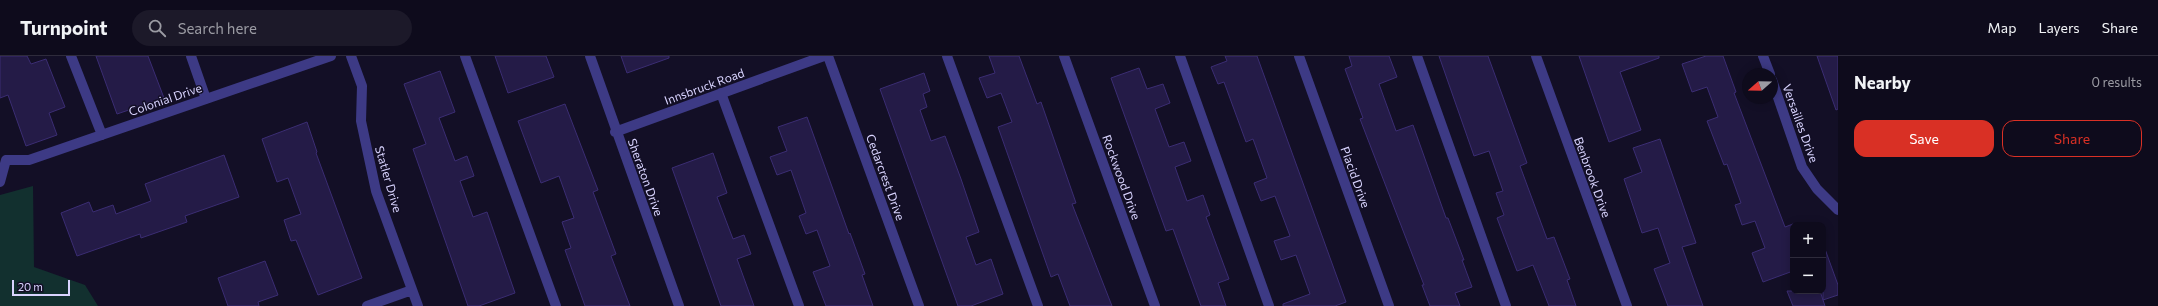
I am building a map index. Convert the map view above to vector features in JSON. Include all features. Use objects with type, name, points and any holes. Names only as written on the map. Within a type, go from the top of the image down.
[{"type":"street","points":[[70,56],[102,135]]},
{"type":"street","points":[[192,56],[206,99]]},
{"type":"street","name":"Colonial Drive","points":[[3,158],[29,160],[331,56]]},
{"type":"street","name":"Statler Drive","points":[[351,56],[362,86],[361,121],[376,190],[418,306]]},
{"type":"street","points":[[465,56],[556,306]]},
{"type":"street","name":"Sheraton Drive","points":[[590,56],[679,306]]},
{"type":"street","name":"Innsbruck Road","points":[[616,132],[824,56]]},
{"type":"street","name":"Cedarcrest Drive","points":[[828,56],[919,306]]},
{"type":"street","points":[[947,56],[1038,306]]},
{"type":"street","name":"Rockwood Drive","points":[[1064,56],[1155,306]]},
{"type":"street","points":[[1180,56],[1269,306]]},
{"type":"street","name":"Placid Drive","points":[[1299,56],[1389,306]]},
{"type":"street","points":[[1417,56],[1506,306]]},
{"type":"street","name":"Benbrook Drive","points":[[1536,56],[1627,306]]},
{"type":"street","name":"Versailles Drive","points":[[1763,56],[1768,68]]},
{"type":"street","points":[[721,93],[799,306]]},
{"type":"street","name":"Versailles Drive","points":[[1778,97],[1802,166],[1817,189],[1838,210]]},
{"type":"street","points":[[0,182],[3,158]]},
{"type":"street","points":[[367,306],[412,290]]},
{"type":"green space","points":[[33,186],[34,267],[85,285],[98,306],[0,306],[0,195]]},
{"type":"building","points":[[0,56],[27,56],[31,64],[46,59],[65,107],[49,113],[57,135],[26,146],[8,95],[0,98]]},
{"type":"building","points":[[96,56],[148,56],[164,98],[117,114]]},
{"type":"building","points":[[495,56],[546,56],[554,77],[508,93]]},
{"type":"building","points":[[621,56],[669,56],[669,58],[627,73]]},
{"type":"building","points":[[989,56],[1019,56],[1037,104],[1041,102],[1076,203],[1072,204],[1112,306],[1070,306],[1058,274],[1051,277],[998,127],[1012,122],[1001,93],[987,98],[979,78],[995,73]]},
{"type":"building","points":[[1225,56],[1257,56],[1346,302],[1335,306],[1283,306],[1283,304],[1310,294],[1296,255],[1281,260],[1274,241],[1290,236],[1275,196],[1261,201],[1254,183],[1267,178],[1253,139],[1246,142],[1224,82],[1218,84],[1211,67],[1227,61]]},
{"type":"building","points":[[1349,56],[1389,56],[1397,77],[1379,84],[1396,131],[1413,125],[1446,218],[1448,218],[1464,260],[1462,260],[1472,287],[1455,293],[1460,306],[1430,306],[1422,285],[1424,285],[1360,119],[1363,118],[1345,69],[1352,66]]},
{"type":"building","points":[[1439,56],[1488,56],[1527,163],[1520,166],[1547,239],[1554,237],[1570,279],[1567,280],[1576,306],[1549,306],[1533,265],[1517,271],[1497,218],[1504,215],[1496,193],[1503,191],[1489,151],[1474,156]]},
{"type":"building","points":[[1579,56],[1659,56],[1659,58],[1620,72],[1641,130],[1609,142]]},
{"type":"building","points":[[1706,56],[1723,56],[1736,92],[1734,93],[1785,227],[1790,225],[1790,272],[1763,282],[1752,253],[1765,248],[1755,221],[1742,225],[1735,205],[1741,203],[1727,164],[1724,165],[1707,121],[1718,117],[1707,87],[1692,92],[1682,64]]},
{"type":"building","points":[[1817,56],[1838,56],[1838,109],[1836,110]]},
{"type":"building","points":[[1139,68],[1147,89],[1163,84],[1170,103],[1155,109],[1169,147],[1184,142],[1191,161],[1175,167],[1187,201],[1203,195],[1210,215],[1206,217],[1229,279],[1218,283],[1226,306],[1201,306],[1173,229],[1166,231],[1111,78]]},
{"type":"building","points":[[440,71],[455,112],[439,118],[455,161],[467,156],[474,176],[460,181],[473,217],[487,212],[515,293],[479,306],[468,306],[413,149],[426,144],[404,84]]},
{"type":"building","points":[[924,73],[930,91],[923,94],[927,107],[920,110],[931,141],[945,136],[979,232],[966,237],[976,265],[991,259],[1003,294],[971,306],[958,306],[880,89]]},
{"type":"building","points":[[565,104],[598,190],[593,192],[616,254],[611,256],[630,306],[585,306],[565,250],[571,248],[562,222],[574,218],[559,176],[541,183],[518,121]]},
{"type":"building","points":[[807,117],[865,274],[862,275],[873,306],[826,306],[813,272],[830,266],[817,230],[806,234],[799,216],[806,213],[791,170],[777,175],[770,157],[787,151],[778,127]]},
{"type":"building","points":[[307,122],[317,152],[316,153],[362,278],[318,295],[296,240],[291,241],[284,220],[301,214],[288,178],[277,182],[262,139]]},
{"type":"building","points":[[1660,139],[1696,243],[1682,247],[1703,306],[1668,306],[1654,269],[1670,263],[1658,228],[1642,233],[1624,179],[1642,172],[1633,148]]},
{"type":"building","points":[[713,153],[727,193],[717,197],[733,239],[744,235],[751,254],[737,259],[754,306],[721,306],[672,168]]},
{"type":"building","points":[[224,155],[239,197],[185,216],[187,222],[141,238],[140,234],[77,256],[61,213],[89,202],[93,212],[113,205],[116,214],[151,201],[145,184]]},
{"type":"building","points":[[1826,252],[1838,285],[1838,295],[1823,300],[1823,294],[1826,294]]},
{"type":"building","points":[[265,261],[278,295],[258,302],[259,306],[228,306],[218,278]]},
{"type":"building","points":[[1787,291],[1790,291],[1790,294],[1821,294],[1825,306],[1793,306]]}]
